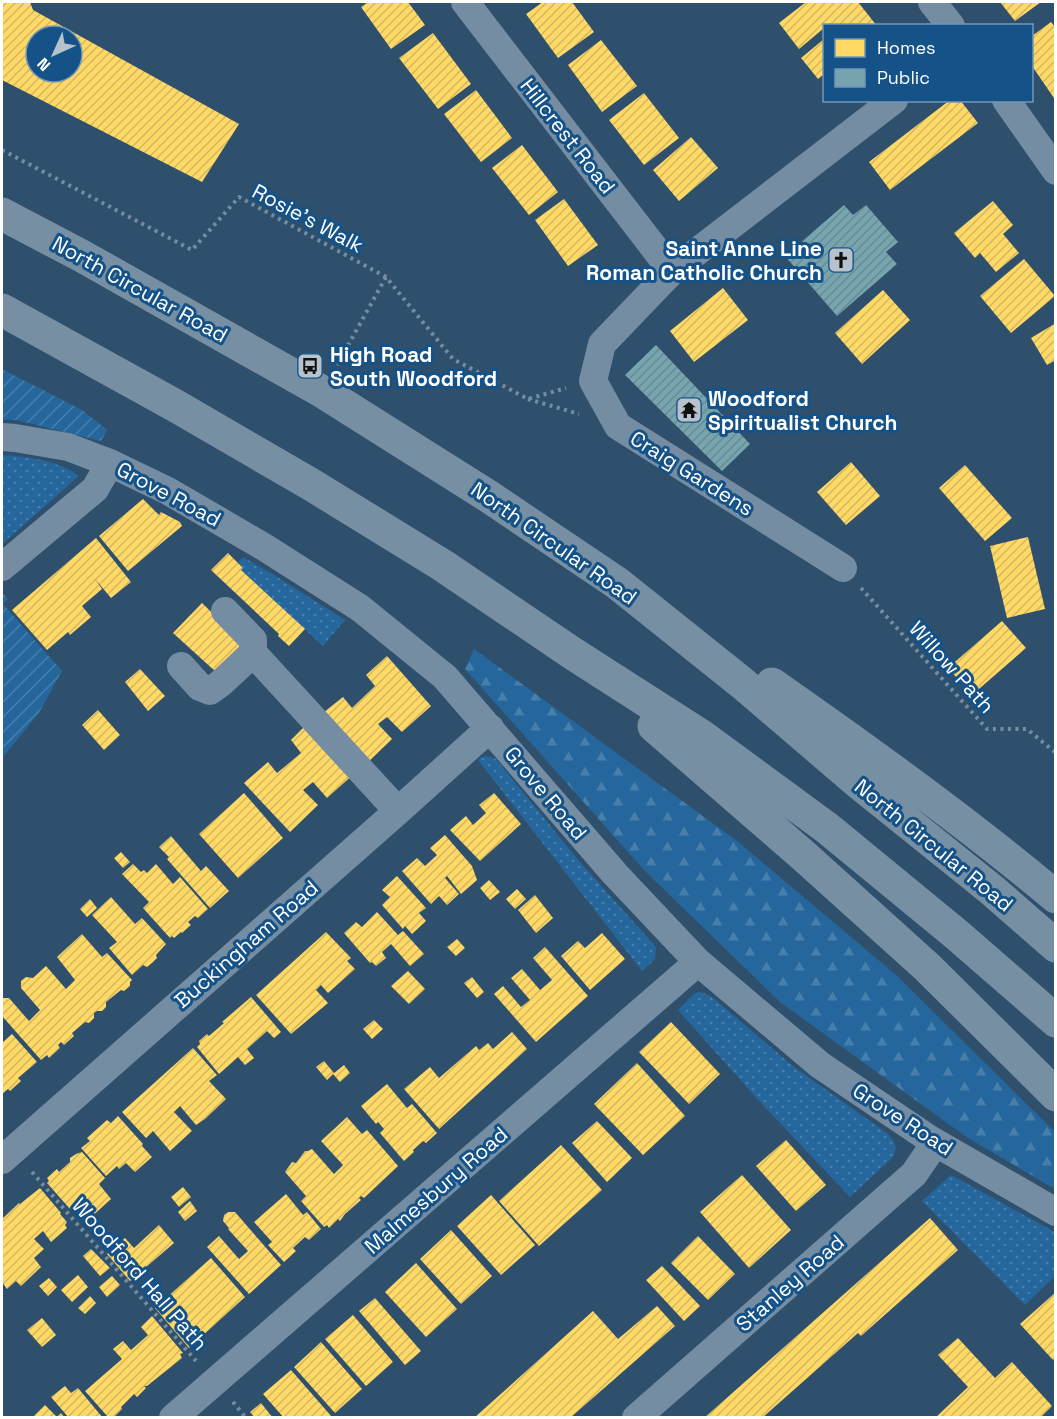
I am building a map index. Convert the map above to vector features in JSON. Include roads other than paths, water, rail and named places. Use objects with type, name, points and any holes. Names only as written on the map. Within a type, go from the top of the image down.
[{"type":"highway","name":"North Circular Road","points":[[2,214],[323,392],[488,496],[617,583],[742,683],[1056,946]]},
{"type":"highway","points":[[2,310],[176,406],[312,485],[442,565],[572,653],[703,737],[827,828],[956,934],[1056,1021]]},
{"type":"highway","points":[[617,583],[752,669],[870,753],[1056,897]]},
{"type":"highway","points":[[572,653],[805,857],[927,968],[1056,1095]]},
{"type":"street","name":"Hillcrest Road","points":[[465,2],[672,271]]},
{"type":"street","points":[[932,2],[949,24]]},
{"type":"street","points":[[672,271],[891,102]]},
{"type":"street","points":[[1007,102],[1056,171]]},
{"type":"street","name":"Craig Gardens","points":[[672,271],[602,344],[593,381],[618,426],[843,568]]},
{"type":"street","name":"Grove Road","points":[[2,438],[68,447],[111,463],[168,491],[264,547],[360,608],[445,676],[615,874],[698,962],[820,1065],[932,1140],[1056,1212]]},
{"type":"street","points":[[2,567],[95,489],[111,463]]},
{"type":"street","points":[[225,611],[253,640],[253,653],[398,811]]},
{"type":"street","points":[[181,666],[200,687],[210,691],[253,653]]},
{"type":"street","name":"Buckingham Road","points":[[7,1155],[490,728]]},
{"type":"street","name":"Malmesbury Road","points":[[173,1418],[698,962]]},
{"type":"street","name":"Stanley Road","points":[[636,1418],[914,1174],[929,1152],[932,1140]]},
{"type":"place","name":"Saint Anne Line Roman Catholic Church","points":[[841,260]]},
{"type":"place","name":"High Road South Woodford","points":[[310,366]]},
{"type":"place","name":"Woodford Spiritualist Church","points":[[689,410]]}]
